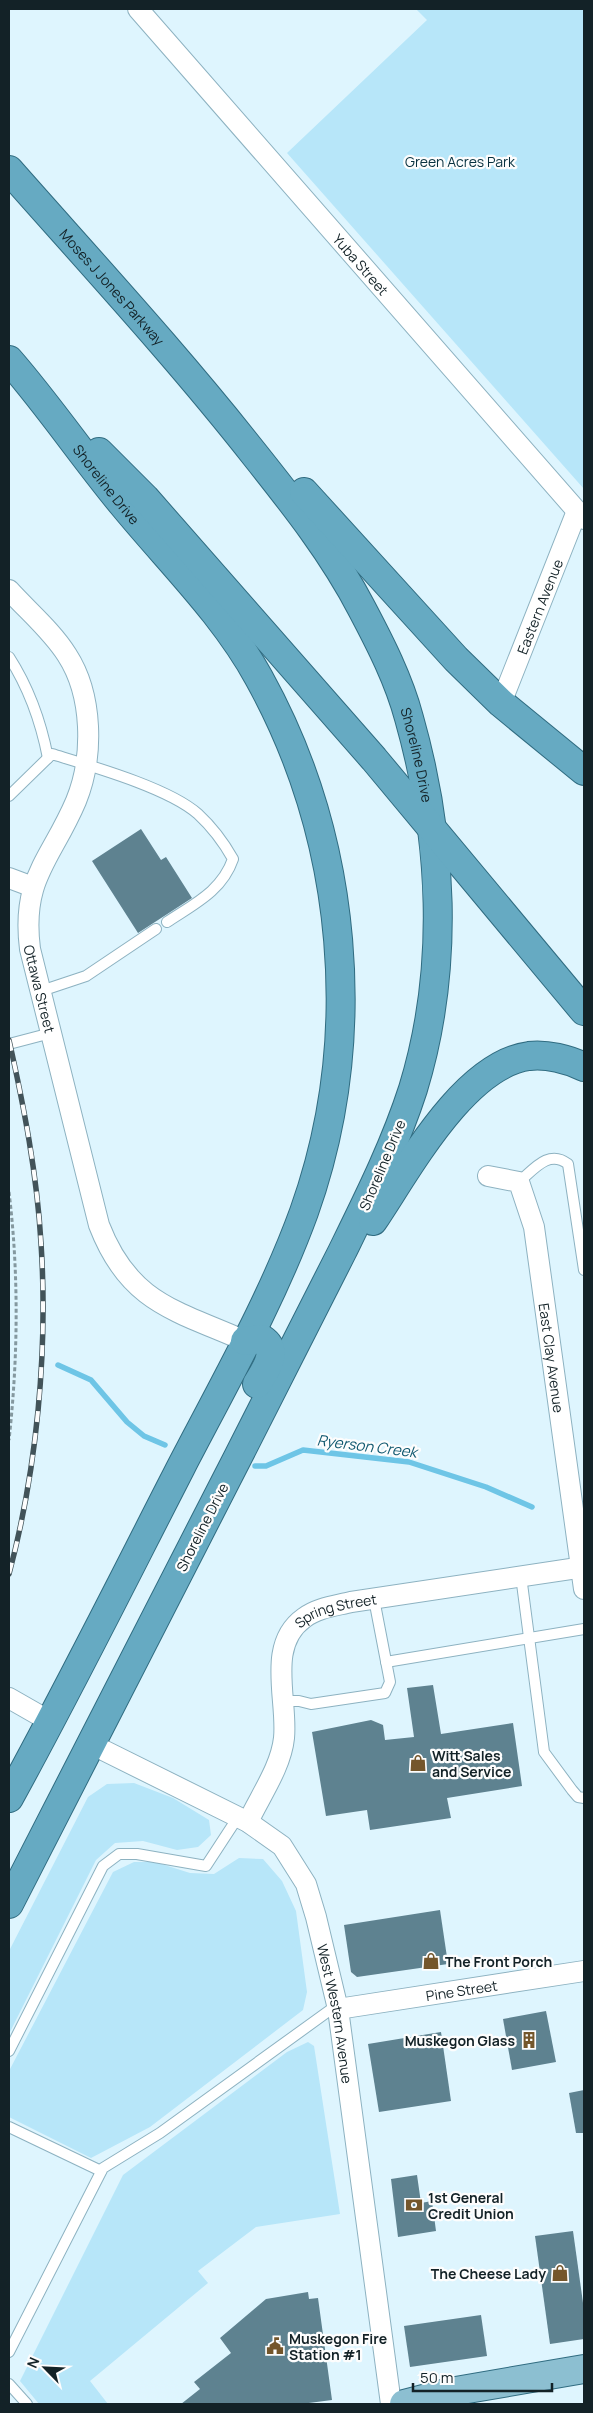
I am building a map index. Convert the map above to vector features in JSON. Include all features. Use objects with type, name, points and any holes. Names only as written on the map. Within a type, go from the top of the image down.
[{"type":"highway","name":"Moses J Jones Parkway","points":[[9,170],[216,405]]},
{"type":"highway","points":[[9,360],[44,400],[145,498],[374,759],[434,834],[584,1011]]},
{"type":"highway","name":"Shoreline Drive","points":[[9,1798],[51,1722],[245,1341],[303,1214],[318,1169],[336,1076],[341,974],[336,910],[314,810],[296,762],[259,677],[231,635],[192,585],[105,484],[44,400]]},
{"type":"highway","points":[[216,405],[303,491],[415,616],[501,703],[584,770]]},
{"type":"highway","name":"Shoreline Drive","points":[[9,1904],[376,1183],[396,1137],[413,1088],[424,1046],[432,994],[438,933],[438,880],[434,834],[409,716],[386,660],[360,606],[306,521],[216,405]]},
{"type":"highway","points":[[321,1294],[361,1239],[430,1136],[456,1101],[472,1085],[507,1063],[528,1056],[566,1060],[584,1067]]},
{"type":"highway","points":[[146,1636],[166,1566],[270,1359],[271,1350],[268,1342],[262,1338],[245,1341]]},
{"type":"highway","points":[[9,1820],[51,1722]]},
{"type":"main road","points":[[404,2404],[487,2384],[584,2369]]},
{"type":"street","name":"Yuba Street","points":[[138,9],[581,515]]},
{"type":"street","name":"Eastern Avenue","points":[[501,703],[581,515]]},
{"type":"street","name":"Ottawa Street","points":[[9,590],[56,640],[77,672],[84,693],[87,720],[85,764],[76,801],[40,868],[28,909],[27,927],[30,949],[99,1225],[117,1263],[131,1281],[145,1294],[168,1307],[245,1341]]},
{"type":"street","points":[[9,878],[33,887]]},
{"type":"street","points":[[488,1176],[520,1182]]},
{"type":"street","name":"East Clay Avenue","points":[[520,1182],[534,1227],[583,1567],[584,1590]]},
{"type":"street","name":"Spring Street","points":[[243,1819],[280,1755],[284,1737],[283,1656],[286,1641],[294,1628],[304,1618],[320,1610],[374,1598],[583,1567]]},
{"type":"street","points":[[9,1698],[51,1722]]},
{"type":"street","name":"West Western Avenue","points":[[91,1744],[243,1819],[282,1846],[306,1884],[338,2007],[391,2404]]},
{"type":"street","name":"Pine Street","points":[[338,2007],[584,1971]]},
{"type":"lane","points":[[9,657],[17,669],[41,723],[48,758]]},
{"type":"lane","points":[[9,796],[52,754],[167,794],[198,813],[226,847],[233,859],[227,876],[208,894],[167,922]]},
{"type":"lane","points":[[41,991],[86,976],[156,930]]},
{"type":"lane","points":[[9,1044],[51,1033]]},
{"type":"lane","points":[[520,1182],[543,1161],[554,1158],[562,1159],[568,1164],[584,1270]]},
{"type":"lane","points":[[521,1576],[544,1752],[572,1790],[578,1796],[584,1798]]},
{"type":"lane","points":[[283,1701],[299,1701],[311,1704],[385,1693],[390,1682],[374,1598]]},
{"type":"lane","points":[[386,1662],[584,1629]]},
{"type":"lane","points":[[9,2051],[103,1866],[119,1854],[137,1854],[206,1866],[243,1819]]},
{"type":"lane","points":[[9,2352],[103,2168],[160,2133],[338,2007]]},
{"type":"lane","points":[[9,2127],[102,2171]]},
{"type":"lane","points":[[9,2384],[26,2404]]},
{"type":"path","points":[[9,1192],[15,1278],[15,1340],[9,1440]]},
{"type":"green space","name":"Green Acres Park","points":[[416,9],[584,9],[584,489],[287,153],[427,20]]},
{"type":"green space","points":[[134,1783],[173,1798],[209,1820],[211,1835],[198,1847],[177,1850],[143,1841],[115,1843],[96,1860],[9,2034],[9,1951],[88,1797],[107,1784]]},
{"type":"green space","points":[[239,1858],[263,1859],[282,1881],[296,1911],[307,1992],[303,2010],[150,2127],[91,2158],[9,2117],[9,2071],[113,1872],[134,1862],[155,1862],[190,1873],[214,1874]]},
{"type":"green space","points":[[308,2042],[314,2046],[340,2214],[256,2227],[198,2271],[208,2283],[90,2381],[108,2404],[39,2404],[20,2381],[123,2175],[287,2052]]},
{"type":"building","points":[[141,829],[161,860],[166,857],[192,898],[138,933],[92,861]]},
{"type":"building","name":"Witt Sales and Service","points":[[433,1685],[441,1734],[513,1723],[522,1786],[447,1798],[451,1818],[370,1830],[367,1810],[326,1816],[312,1732],[371,1720],[383,1725],[385,1740],[414,1737],[407,1688]]},
{"type":"building","points":[[440,1910],[448,1964],[357,1977],[351,1972],[344,1925]]},
{"type":"building","name":"Muskegon Glass","points":[[546,2011],[556,2062],[512,2070],[503,2019]]},
{"type":"building","points":[[441,2032],[451,2101],[379,2112],[368,2044]]},
{"type":"building","points":[[584,2090],[584,2133],[576,2133],[569,2093]]},
{"type":"building","name":"1st General Credit Union","points":[[417,2175],[421,2203],[432,2201],[436,2231],[398,2237],[391,2179]]},
{"type":"building","name":"The Cheese Lady","points":[[573,2231],[584,2310],[584,2339],[550,2344],[535,2236]]},
{"type":"building","name":"Muskegon Fire Station #1","points":[[308,2292],[309,2299],[318,2298],[332,2400],[301,2404],[181,2404],[200,2389],[194,2382],[231,2353],[220,2338],[266,2299]]},
{"type":"building","points":[[481,2315],[487,2356],[410,2367],[404,2326]]},
{"type":"waterway","name":"Ryerson Creek","points":[[58,1365],[91,1380],[127,1422],[144,1436],[165,1445]]},
{"type":"waterway","name":"Ryerson Creek","points":[[255,1466],[266,1466],[303,1450],[409,1462],[486,1487],[532,1507]]},
{"type":"railway","points":[[9,1040],[25,1115],[33,1166],[39,1217],[43,1284],[43,1326],[38,1410],[27,1493],[9,1574]]},
{"type":"place","name":"Witt Sales and Service","points":[[418,1763]]},
{"type":"place","name":"The Front Porch","points":[[431,1961]]},
{"type":"place","name":"Muskegon Glass","points":[[529,2040]]},
{"type":"place","name":"1st General Credit Union","points":[[414,2205]]},
{"type":"place","name":"The Cheese Lady","points":[[560,2273]]},
{"type":"place","name":"Muskegon Fire Station #1","points":[[275,2346]]}]
